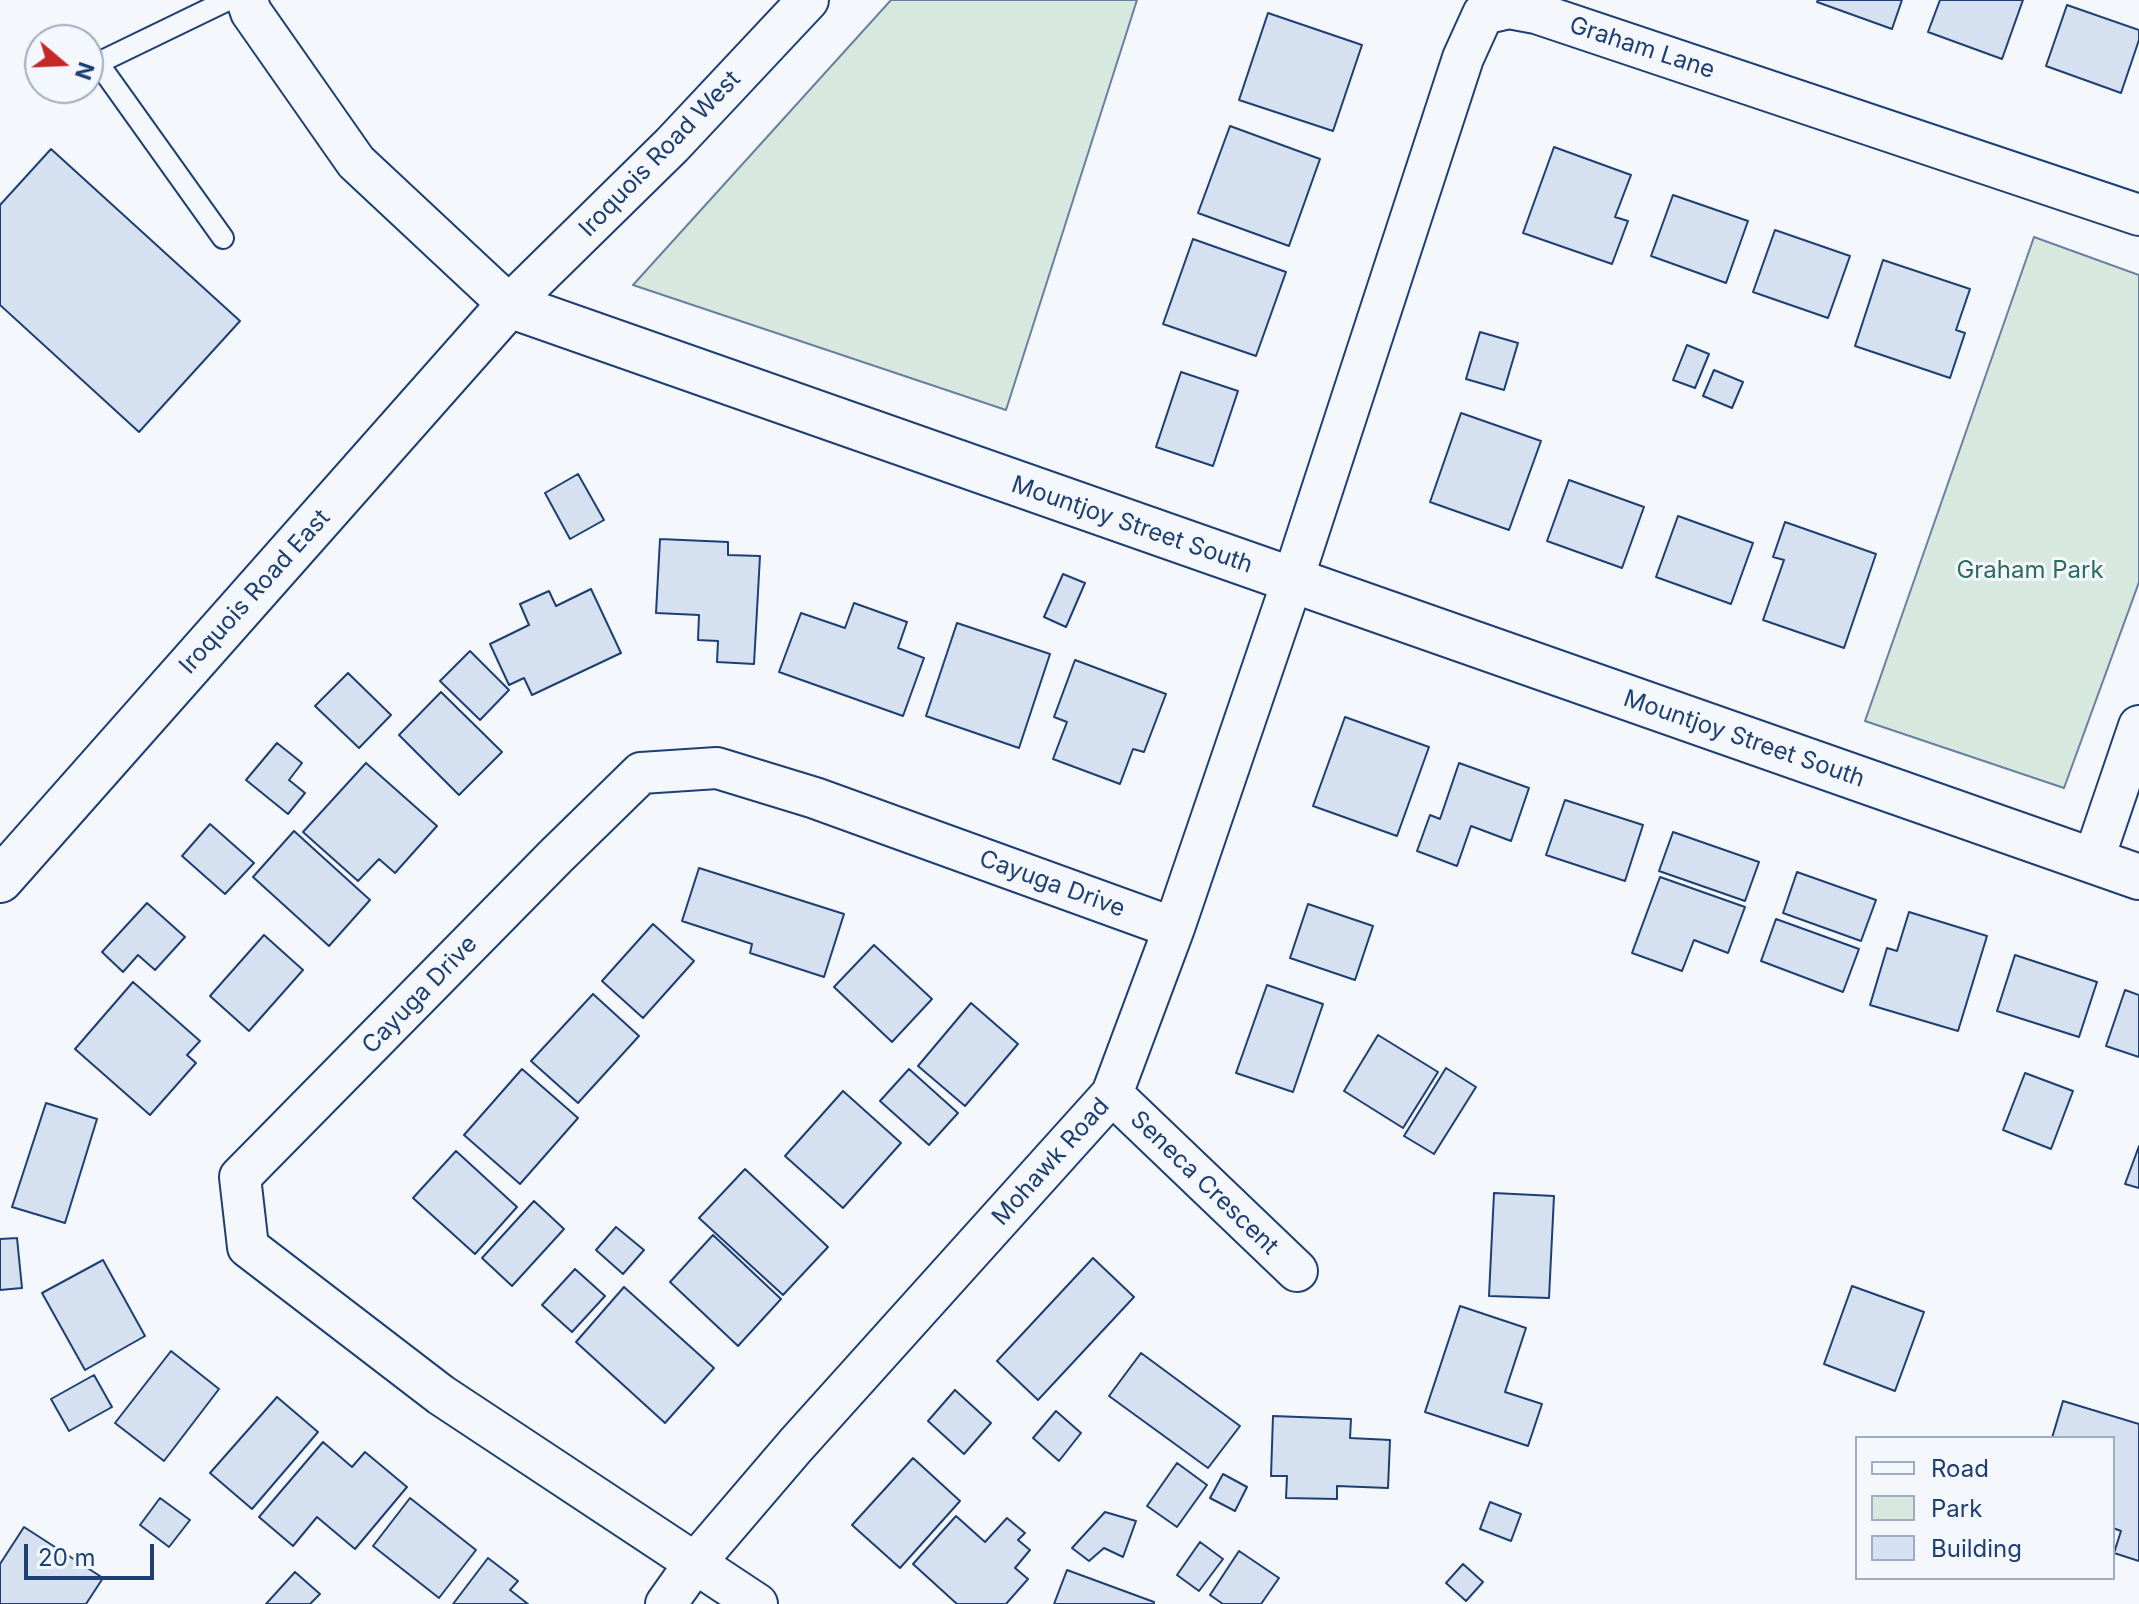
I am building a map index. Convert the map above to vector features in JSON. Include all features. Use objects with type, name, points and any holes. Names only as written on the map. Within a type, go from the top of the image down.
[{"type":"street","name":"Mountjoy Street South","points":[[247,0],[251,12],[356,162],[509,305],[2139,877]]},
{"type":"street","name":"Iroquois Road West","points":[[509,305],[672,145],[808,0]]},
{"type":"street","name":"Graham Lane","points":[[1292,582],[1463,58],[1483,14],[1509,8],[1536,13],[2139,215]]},
{"type":"street","name":"Iroquois Road East","points":[[0,880],[509,305]]},
{"type":"street","name":"Mohawk Road","points":[[666,1604],[695,1563],[806,1433],[1112,1094],[1174,928],[1292,582]]},
{"type":"street","points":[[2093,861],[2139,726]]},
{"type":"street","name":"Cayuga Drive","points":[[695,1563],[441,1395],[248,1247],[240,1177],[641,773],[717,768],[815,798],[1174,928]]},
{"type":"street","name":"Seneca Crescent","points":[[1112,1094],[1297,1271]]},
{"type":"street","points":[[695,1563],[757,1604]]},
{"type":"lane","points":[[223,238],[98,63],[228,0]]},
{"type":"green space","points":[[891,0],[1137,0],[1006,410],[633,285]]},
{"type":"green space","name":"Graham Park","points":[[2034,237],[2139,275],[2139,582],[2064,788],[1865,721]]},
{"type":"building","points":[[1818,0],[1902,0],[1892,29]]},
{"type":"building","points":[[1940,0],[2023,0],[2002,59],[1928,32]]},
{"type":"building","points":[[2067,5],[2139,30],[2139,40],[2121,93],[2046,66]]},
{"type":"building","points":[[1268,13],[1362,45],[1333,131],[1239,100]]},
{"type":"building","points":[[1230,126],[1320,159],[1289,246],[1198,213]]},
{"type":"building","points":[[1554,147],[1631,175],[1615,217],[1628,221],[1612,264],[1523,233]]},
{"type":"building","points":[[51,149],[240,321],[139,432],[0,305],[0,205]]},
{"type":"building","points":[[1673,195],[1748,221],[1726,283],[1651,256]]},
{"type":"building","points":[[1775,230],[1850,256],[1828,318],[1753,292]]},
{"type":"building","points":[[1193,239],[1286,272],[1256,356],[1163,324]]},
{"type":"building","points":[[1883,260],[1970,289],[1956,330],[1965,333],[1950,378],[1855,346]]},
{"type":"building","points":[[1480,332],[1518,343],[1504,390],[1466,379]]},
{"type":"building","points":[[1687,345],[1709,354],[1695,388],[1673,380]]},
{"type":"building","points":[[1714,370],[1743,382],[1732,408],[1703,396]]},
{"type":"building","points":[[1181,372],[1238,391],[1213,466],[1156,447]]},
{"type":"building","points":[[1461,413],[1541,441],[1509,530],[1430,502]]},
{"type":"building","points":[[578,474],[604,520],[570,539],[545,493]]},
{"type":"building","points":[[1569,480],[1644,507],[1622,568],[1547,541]]},
{"type":"building","points":[[1678,516],[1753,543],[1731,604],[1656,577]]},
{"type":"building","points":[[1785,522],[1876,554],[1844,648],[1763,620],[1784,560],[1773,557]]},
{"type":"building","points":[[660,539],[728,542],[728,555],[760,556],[754,664],[717,662],[718,641],[698,640],[699,615],[656,613]]},
{"type":"building","points":[[1063,574],[1085,583],[1066,627],[1044,617]]},
{"type":"building","points":[[591,589],[621,653],[532,695],[524,678],[509,685],[490,644],[529,625],[520,604],[549,591],[556,606]]},
{"type":"building","points":[[854,603],[907,622],[898,648],[924,658],[903,716],[779,672],[801,613],[845,628]]},
{"type":"building","points":[[957,623],[1050,654],[1019,748],[926,716]]},
{"type":"building","points":[[470,651],[509,690],[480,720],[440,681]]},
{"type":"building","points":[[1075,660],[1166,694],[1144,752],[1133,749],[1120,784],[1053,759],[1067,722],[1054,717]]},
{"type":"building","points":[[348,673],[391,715],[359,748],[315,706]]},
{"type":"building","points":[[441,692],[502,752],[459,795],[399,735]]},
{"type":"building","points":[[1345,717],[1429,747],[1397,836],[1313,806]]},
{"type":"building","points":[[277,743],[302,763],[289,780],[305,793],[288,814],[246,780]]},
{"type":"building","points":[[366,763],[437,826],[395,873],[379,859],[358,881],[303,832]]},
{"type":"building","points":[[1459,763],[1529,788],[1511,841],[1471,826],[1457,866],[1417,851],[1430,815],[1440,819]]},
{"type":"building","points":[[1565,800],[1643,825],[1625,881],[1546,855]]},
{"type":"building","points":[[210,824],[254,863],[225,894],[182,856]]},
{"type":"building","points":[[294,831],[370,900],[329,946],[253,877]]},
{"type":"building","points":[[1673,832],[1759,862],[1745,901],[1659,871]]},
{"type":"building","points":[[699,868],[844,914],[824,977],[750,953],[752,944],[682,921]]},
{"type":"building","points":[[1797,872],[1876,900],[1861,941],[1783,913]]},
{"type":"building","points":[[1660,877],[1745,907],[1728,953],[1694,940],[1682,971],[1632,953]]},
{"type":"building","points":[[147,903],[185,937],[155,970],[138,955],[123,972],[102,952]]},
{"type":"building","points":[[1308,904],[1373,926],[1355,980],[1290,958]]},
{"type":"building","points":[[1909,912],[1987,936],[1958,1031],[1870,1005],[1887,948],[1897,951]]},
{"type":"building","points":[[1776,919],[1859,949],[1843,992],[1761,961]]},
{"type":"building","points":[[653,924],[694,961],[643,1018],[602,981]]},
{"type":"building","points":[[264,935],[303,970],[249,1031],[210,996]]},
{"type":"building","points":[[874,945],[932,999],[892,1042],[834,987]]},
{"type":"building","points":[[2015,955],[2097,982],[2079,1037],[1997,1011]]},
{"type":"building","points":[[133,982],[200,1041],[187,1055],[196,1063],[150,1115],[75,1049]]},
{"type":"building","points":[[1267,985],[1323,1004],[1293,1092],[1236,1073]]},
{"type":"building","points":[[2125,990],[2139,995],[2139,1057],[2106,1046]]},
{"type":"building","points":[[593,994],[639,1036],[578,1103],[531,1061]]},
{"type":"building","points":[[971,1003],[1018,1044],[965,1106],[918,1066]]},
{"type":"building","points":[[1378,1035],[1438,1072],[1403,1128],[1344,1091]]},
{"type":"building","points":[[1446,1068],[1476,1087],[1434,1154],[1404,1136]]},
{"type":"building","points":[[522,1069],[578,1118],[520,1184],[464,1135]]},
{"type":"building","points":[[909,1069],[958,1113],[929,1145],[880,1101]]},
{"type":"building","points":[[2025,1073],[2073,1091],[2051,1149],[2003,1130]]},
{"type":"building","points":[[843,1091],[901,1143],[843,1208],[785,1156]]},
{"type":"building","points":[[46,1103],[97,1119],[65,1223],[12,1207]]},
{"type":"building","points":[[2139,1146],[2139,1188],[2125,1184]]},
{"type":"building","points":[[456,1151],[517,1207],[475,1254],[413,1198]]},
{"type":"building","points":[[745,1169],[828,1247],[783,1295],[699,1218]]},
{"type":"building","points":[[1494,1193],[1554,1196],[1549,1298],[1489,1296]]},
{"type":"building","points":[[534,1201],[564,1229],[512,1286],[482,1258]]},
{"type":"building","points":[[616,1227],[644,1250],[623,1274],[596,1250]]},
{"type":"building","points":[[713,1235],[781,1299],[738,1346],[670,1282]]},
{"type":"building","points":[[17,1238],[22,1288],[0,1290],[0,1239]]},
{"type":"building","points":[[1093,1258],[1134,1297],[1038,1400],[997,1361]]},
{"type":"building","points":[[103,1260],[145,1336],[85,1370],[42,1293]]},
{"type":"building","points":[[575,1269],[605,1296],[572,1332],[542,1305]]},
{"type":"building","points":[[1852,1286],[1924,1312],[1895,1391],[1824,1364]]},
{"type":"building","points":[[624,1287],[714,1368],[665,1423],[576,1342]]},
{"type":"building","points":[[1460,1306],[1526,1328],[1505,1392],[1542,1404],[1528,1446],[1425,1412]]},
{"type":"building","points":[[171,1351],[219,1389],[164,1461],[115,1423]]},
{"type":"building","points":[[1141,1353],[1240,1426],[1208,1468],[1109,1396]]},
{"type":"building","points":[[94,1375],[112,1407],[69,1431],[51,1399]]},
{"type":"building","points":[[955,1390],[991,1423],[964,1454],[928,1421]]},
{"type":"building","points":[[277,1397],[318,1432],[252,1509],[210,1473]]},
{"type":"building","points":[[2063,1401],[2139,1424],[2139,1561],[2115,1553],[2121,1531],[2115,1529],[2115,1436],[2053,1436]]},
{"type":"building","points":[[1056,1411],[1081,1433],[1059,1461],[1033,1438]]},
{"type":"building","points":[[1273,1416],[1351,1419],[1350,1438],[1390,1440],[1388,1488],[1337,1486],[1337,1499],[1286,1498],[1287,1476],[1271,1476]]},
{"type":"building","points":[[323,1442],[352,1467],[365,1452],[407,1487],[355,1549],[317,1517],[293,1546],[259,1517]]},
{"type":"building","points":[[913,1458],[960,1501],[900,1568],[852,1525]]},
{"type":"building","points":[[1177,1463],[1207,1485],[1177,1527],[1147,1506]]},
{"type":"building","points":[[1223,1474],[1247,1487],[1235,1511],[1210,1498]]},
{"type":"building","points":[[160,1498],[190,1520],[169,1547],[140,1525]]},
{"type":"building","points":[[410,1498],[476,1550],[439,1598],[373,1546]]},
{"type":"building","points":[[1490,1502],[1521,1514],[1511,1541],[1480,1529]]},
{"type":"building","points":[[1105,1512],[1136,1521],[1123,1557],[1104,1548],[1089,1561],[1072,1548]]},
{"type":"building","points":[[956,1516],[985,1542],[1007,1518],[1025,1533],[1018,1540],[1030,1550],[1015,1568],[1028,1579],[1006,1604],[957,1604],[913,1564]]},
{"type":"building","points":[[24,1527],[103,1578],[86,1604],[0,1604],[0,1564]]},
{"type":"building","points":[[1200,1542],[1223,1559],[1199,1591],[1177,1575]]},
{"type":"building","points":[[1239,1551],[1279,1578],[1261,1604],[1223,1604],[1210,1595]]},
{"type":"building","points":[[488,1558],[518,1581],[510,1590],[528,1604],[453,1604]]},
{"type":"building","points":[[1463,1564],[1483,1582],[1466,1601],[1446,1583]]},
{"type":"building","points":[[1067,1570],[1154,1602],[1154,1604],[1054,1604]]},
{"type":"building","points":[[295,1572],[320,1594],[310,1604],[266,1604]]}]
